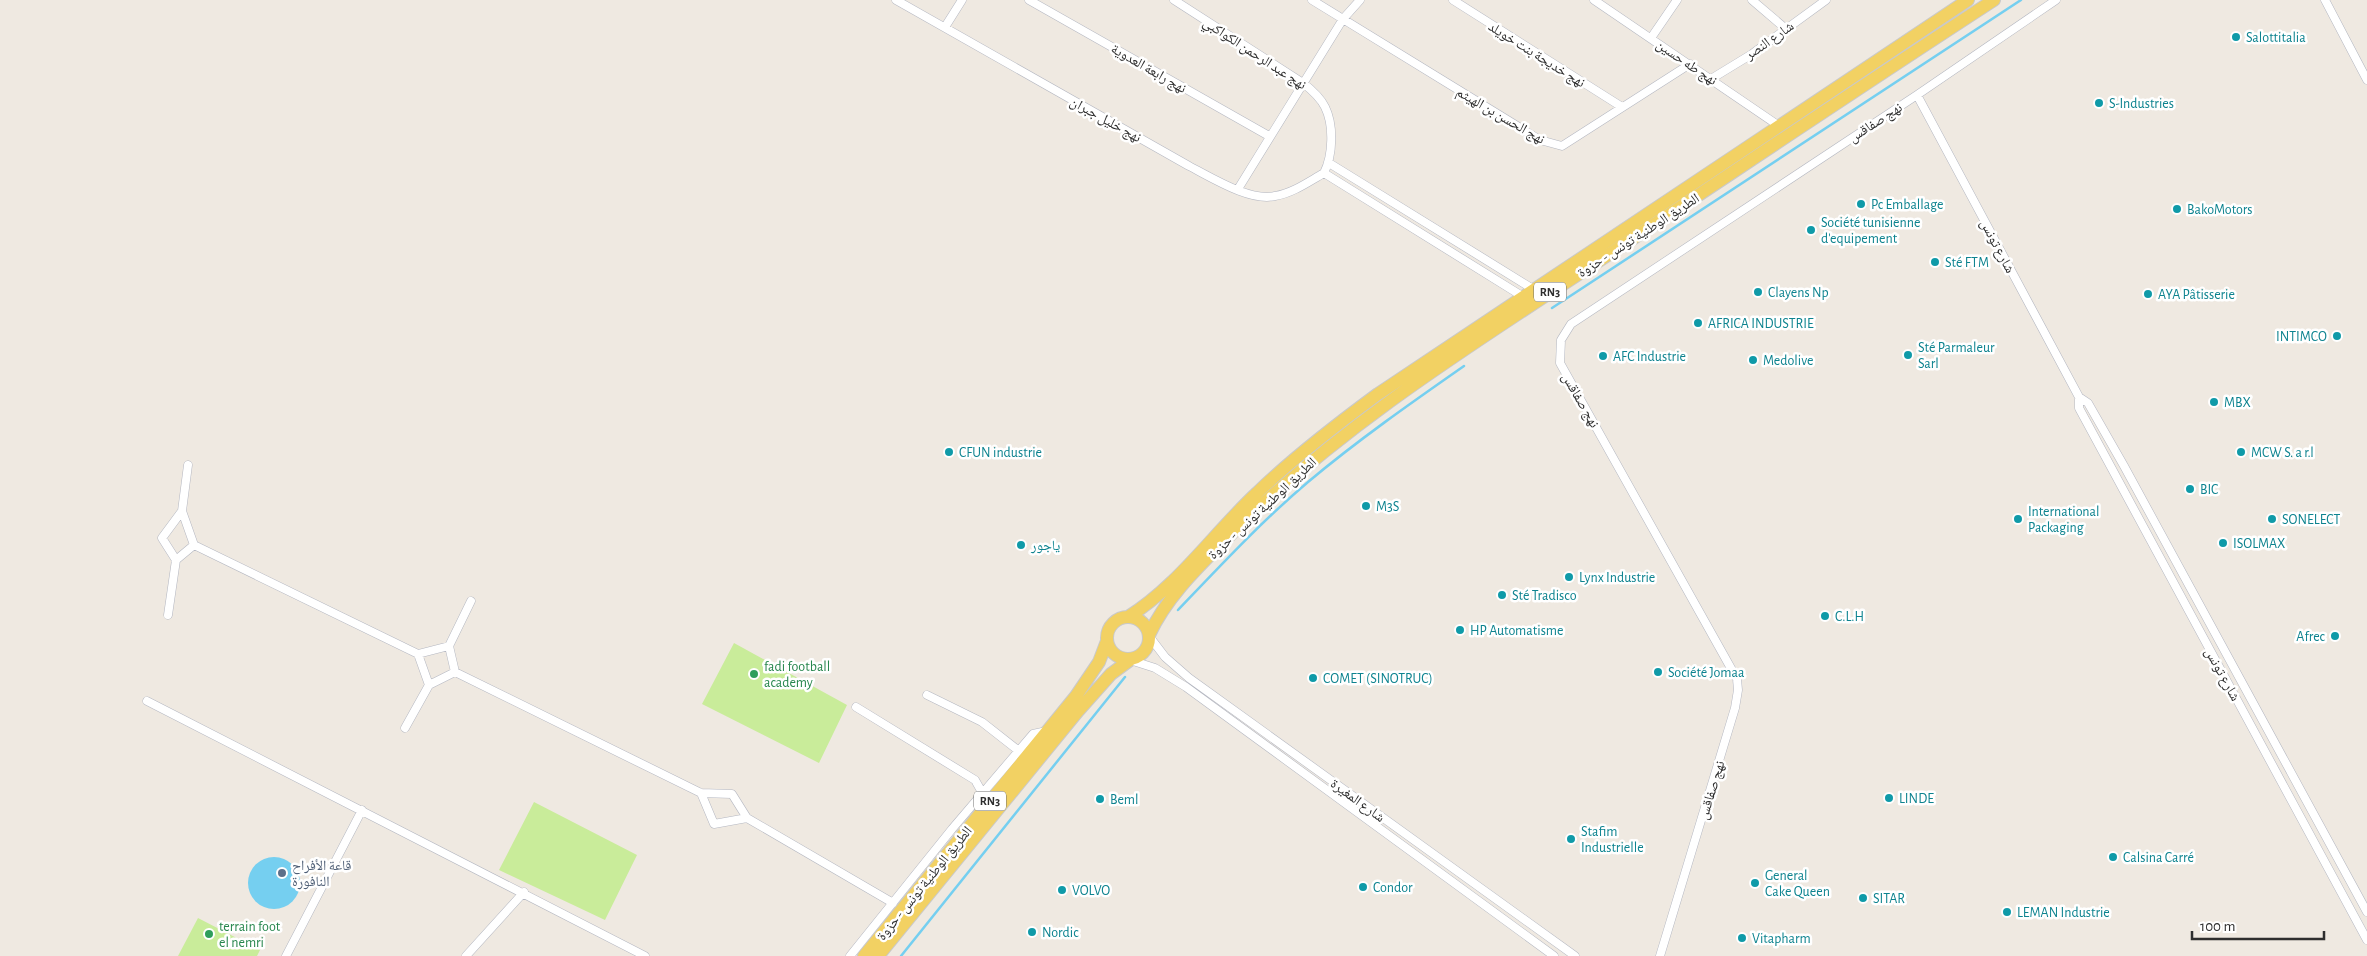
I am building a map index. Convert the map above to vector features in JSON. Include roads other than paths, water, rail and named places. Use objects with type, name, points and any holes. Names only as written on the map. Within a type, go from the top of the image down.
[{"type":"main road","name":"الطريق الوطنية تونس - حزوة","points":[[1128,617],[1153,600],[1257,493],[1316,441],[1378,394],[1522,296],[1968,0]]},
{"type":"main road","name":"الطريق الوطنية تونس - حزوة","points":[[1149,636],[1158,618],[1172,598],[1232,533],[1296,474],[1378,410],[1472,344],[1994,0]]},
{"type":"main road","points":[[1128,617],[1142,622],[1149,636]]},
{"type":"main road","name":"RN3","points":[[1107,641],[1108,632],[1112,624],[1119,619],[1128,617]]},
{"type":"main road","name":"RN3","points":[[1130,660],[1145,652],[1149,636]]},
{"type":"main road","name":"الطريق الوطنية تونس - حزوة","points":[[864,956],[1087,682],[1099,662],[1107,641]]},
{"type":"main road","points":[[1107,641],[1114,655],[1130,660]]},
{"type":"main road","name":"الطريق الوطنية تونس - حزوة","points":[[878,956],[1078,711],[1110,674],[1130,660]]},
{"type":"street","name":"نهج خليل جبران","points":[[896,0],[1189,166],[1238,189],[1257,196],[1273,197],[1289,193],[1324,173]]},
{"type":"street","points":[[945,28],[962,0]]},
{"type":"street","name":"نهج رابعة العدوية","points":[[1029,0],[1269,136]]},
{"type":"street","name":"نهج عبد الرحمن الكواكبي","points":[[1174,0],[1303,83],[1317,95],[1325,108],[1329,124],[1329,163],[1324,173]]},
{"type":"street","name":"نهج الحسن بن الهيثم","points":[[1312,0],[1540,140],[1562,146],[1690,64]]},
{"type":"street","points":[[1238,189],[1343,19],[1360,0]]},
{"type":"street","name":"نهج خديجة بنت خويلد","points":[[1453,0],[1622,108]]},
{"type":"street","name":"نهج طه حسين","points":[[1594,0],[1779,126]]},
{"type":"street","points":[[1651,38],[1677,0]]},
{"type":"street","points":[[1752,0],[1786,29]]},
{"type":"street","name":"شارع النصر","points":[[1711,79],[1826,0]]},
{"type":"street","name":"نهج صفاقس","points":[[1660,956],[1735,708],[1738,690],[1737,679],[1560,363],[1561,340],[1571,324],[1918,95],[2056,0]]},
{"type":"street","points":[[2325,0],[2367,80]]},
{"type":"street","name":"شارع تونس","points":[[1918,95],[2079,396],[2088,403],[2367,912]]},
{"type":"street","points":[[1329,163],[1533,289]]},
{"type":"street","points":[[1324,173],[1522,296]]},
{"type":"street","name":"شارع تونس","points":[[2079,396],[2079,408],[2367,940]]},
{"type":"street","points":[[188,465],[182,511],[194,545],[418,654],[449,646]]},
{"type":"street","points":[[168,614],[176,560],[162,538],[182,511]]},
{"type":"street","points":[[176,560],[194,545]]},
{"type":"street","points":[[455,672],[449,646],[471,601]]},
{"type":"street","name":"شارع المغيرة","points":[[1149,636],[1165,657],[1185,674],[1575,956]]},
{"type":"street","points":[[418,654],[430,685]]},
{"type":"street","name":"شارع المغيرة","points":[[1130,660],[1155,668],[1186,687],[1554,956]]},
{"type":"street","points":[[405,728],[430,685],[455,672]]},
{"type":"street","points":[[455,672],[701,793],[732,794],[747,818],[893,903]]},
{"type":"street","points":[[927,695],[982,722],[1019,751]]},
{"type":"street","points":[[147,701],[524,892],[645,956]]},
{"type":"street","points":[[856,707],[975,780],[983,794]]},
{"type":"street","points":[[850,956],[1033,734],[1047,732]]},
{"type":"street","points":[[701,793],[714,824],[747,818]]},
{"type":"street","points":[[286,956],[362,810]]},
{"type":"street","points":[[466,956],[524,892]]},
{"type":"water","points":[[274,857],[284,859],[292,865],[298,873],[300,883],[298,893],[292,901],[284,907],[274,909],[264,907],[256,901],[250,893],[248,883],[250,873],[256,865],[264,859]]},
{"type":"waterway","points":[[1552,308],[2021,0]]},
{"type":"waterway","points":[[1178,610],[1225,560],[1308,482],[1365,437],[1464,366]]},
{"type":"waterway","points":[[901,956],[1125,677]]},
{"type":"place","name":"Salottitalia","points":[[2236,37]]},
{"type":"place","name":"S-Industries","points":[[2099,103]]},
{"type":"place","name":"Pc Emballage","points":[[1861,204]]},
{"type":"place","name":"BakoMotors","points":[[2177,209]]},
{"type":"place","name":"Société tunisienne d'equipement","points":[[1811,230]]},
{"type":"place","name":"Sté FTM","points":[[1935,262]]},
{"type":"place","name":"Clayens Np","points":[[1758,292]]},
{"type":"place","name":"AYA Pâtisserie","points":[[2148,294]]},
{"type":"place","name":"AFRICA INDUSTRIE","points":[[1698,323]]},
{"type":"place","name":"INTIMCO","points":[[2337,336]]},
{"type":"place","name":"Sté Parmaleur Sarl","points":[[1908,355]]},
{"type":"place","name":"AFC Industrie","points":[[1603,356]]},
{"type":"place","name":"Medolive","points":[[1753,360]]},
{"type":"place","name":"MBX","points":[[2214,402]]},
{"type":"place","name":"CFUN industrie","points":[[949,452]]},
{"type":"place","name":"MCW S. a r.l","points":[[2241,452]]},
{"type":"place","name":"BIC","points":[[2190,489]]},
{"type":"place","name":"M3S","points":[[1366,506]]},
{"type":"place","name":"International Packaging","points":[[2018,519]]},
{"type":"place","name":"SONELECT","points":[[2272,519]]},
{"type":"place","name":"ISOLMAX","points":[[2223,543]]},
{"type":"place","name":"ياجور","points":[[1021,545]]},
{"type":"place","name":"Lynx Industrie","points":[[1569,577]]},
{"type":"place","name":"Sté Tradisco","points":[[1502,595]]},
{"type":"place","name":"C.L.H","points":[[1825,616]]},
{"type":"place","name":"HP Automatisme","points":[[1460,630]]},
{"type":"place","name":"Afrec","points":[[2335,636]]},
{"type":"place","name":"Société Jomaa","points":[[1658,672]]},
{"type":"place","name":"fadi football academy","points":[[754,674]]},
{"type":"place","name":"COMET (SINOTRUC)","points":[[1313,678]]},
{"type":"place","name":"LINDE","points":[[1889,798]]},
{"type":"place","name":"Beml","points":[[1100,799]]},
{"type":"place","name":"Stafim Industrielle","points":[[1571,839]]},
{"type":"place","name":"Calsina Carré","points":[[2113,857]]},
{"type":"place","name":"قاعة الأفراح النافورة","points":[[282,873]]},
{"type":"place","name":"General Cake Queen","points":[[1755,883]]},
{"type":"place","name":"Condor","points":[[1363,887]]},
{"type":"place","name":"VOLVO","points":[[1062,890]]},
{"type":"place","name":"SITAR","points":[[1863,898]]},
{"type":"place","name":"LEMAN Industrie","points":[[2007,912]]},
{"type":"place","name":"Nordic","points":[[1032,932]]},
{"type":"place","name":"terrain foot el nemri","points":[[209,934]]},
{"type":"place","name":"Vitapharm","points":[[1742,938]]}]
